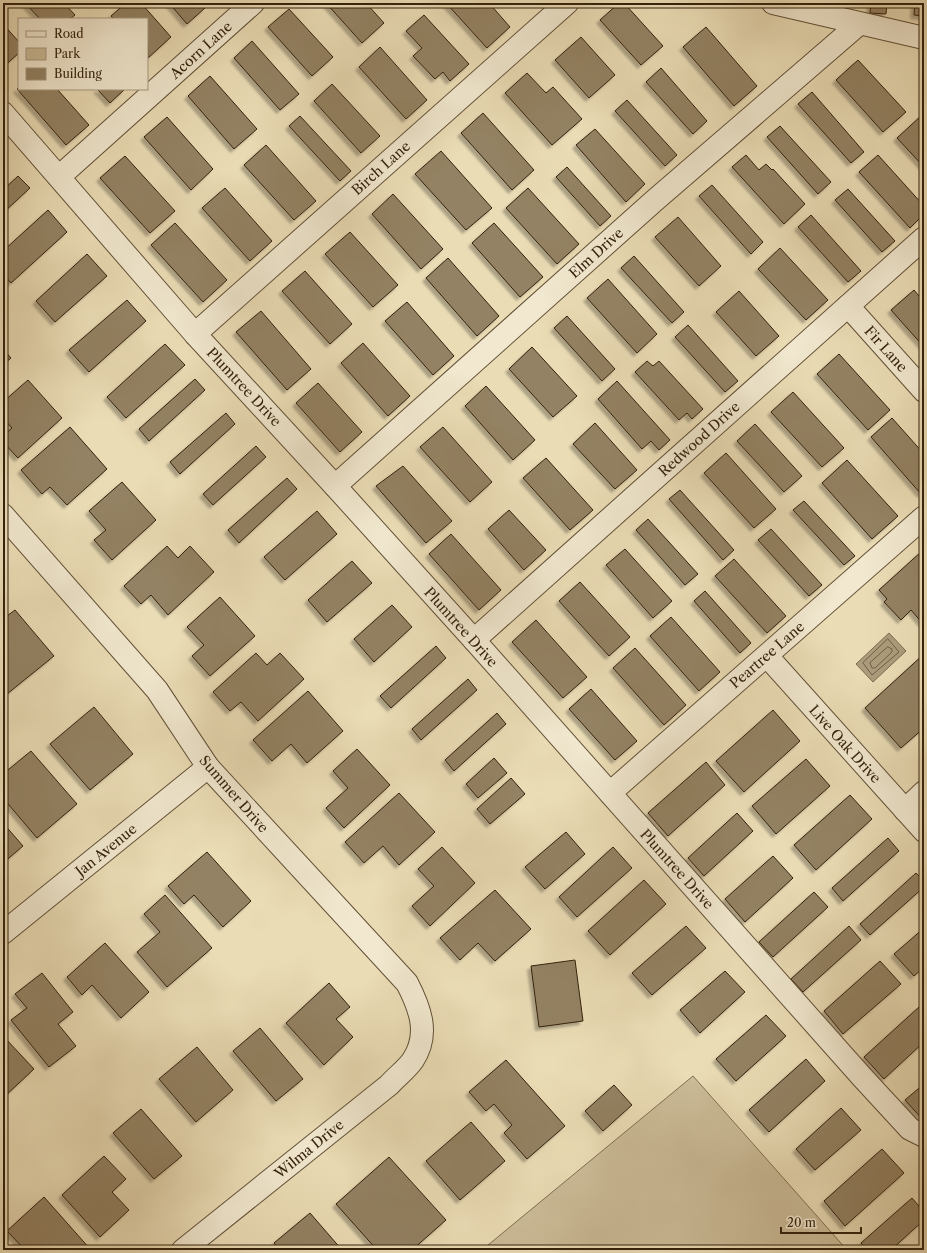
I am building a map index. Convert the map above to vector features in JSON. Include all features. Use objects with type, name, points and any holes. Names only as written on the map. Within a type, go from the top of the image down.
[{"type":"street","name":"Acorn Lane","points":[[60,176],[253,3]]},
{"type":"street","name":"Birch Lane","points":[[195,334],[567,3]]},
{"type":"street","points":[[774,3],[924,38]]},
{"type":"street","name":"Elm Drive","points":[[335,486],[654,201],[859,24]]},
{"type":"street","name":"Plumtree Drive","points":[[3,113],[60,176],[195,334],[474,640],[862,1077],[910,1128],[924,1136]]},
{"type":"street","name":"Redwood Drive","points":[[474,640],[924,238]]},
{"type":"street","name":"Fir Lane","points":[[848,306],[924,391]]},
{"type":"street","name":"Peartree Lane","points":[[610,793],[924,517]]},
{"type":"street","name":"Summer Drive","points":[[7,527],[157,690],[208,767],[407,983],[418,1004],[421,1015],[422,1038]]},
{"type":"street","name":"Live Oak Drive","points":[[766,656],[924,831]]},
{"type":"street","name":"Jan Avenue","points":[[3,933],[208,767]]},
{"type":"street","points":[[904,810],[924,792]]},
{"type":"street","name":"Wilma Drive","points":[[198,1246],[389,1085],[412,1060],[420,1046],[422,1038]]},
{"type":"green space","points":[[693,1076],[847,1250],[482,1250]]},
{"type":"water","points":[[889,633],[906,651],[873,682],[856,664]]},
{"type":"building","points":[[25,3],[64,3],[75,15],[71,18],[39,18]]},
{"type":"building","points":[[126,3],[141,3],[171,37],[148,58],[148,18],[113,18],[111,16]]},
{"type":"building","points":[[169,3],[201,3],[205,8],[187,24]]},
{"type":"building","points":[[326,3],[366,3],[384,23],[362,43]]},
{"type":"building","points":[[446,3],[489,3],[510,27],[487,48]]},
{"type":"building","points":[[619,3],[624,3],[663,46],[641,65],[600,20]]},
{"type":"building","points":[[871,3],[887,3],[886,14],[870,13]]},
{"type":"building","points":[[915,3],[924,3],[924,16],[914,15]]},
{"type":"building","points":[[289,9],[333,57],[312,76],[268,27]]},
{"type":"building","points":[[424,15],[469,64],[450,81],[443,72],[435,79],[413,56],[422,48],[406,31]]},
{"type":"building","points":[[3,24],[18,41],[18,54],[3,67]]},
{"type":"building","points":[[706,27],[757,86],[734,106],[683,47]]},
{"type":"building","points":[[581,37],[615,75],[589,98],[555,60]]},
{"type":"building","points":[[252,41],[299,94],[280,110],[234,58]]},
{"type":"building","points":[[380,47],[427,100],[406,119],[359,67]]},
{"type":"building","points":[[858,60],[906,112],[883,132],[836,80]]},
{"type":"building","points":[[661,68],[707,121],[693,134],[646,82]]},
{"type":"building","points":[[527,73],[546,93],[553,87],[582,119],[552,145],[505,93]]},
{"type":"building","points":[[210,76],[257,129],[234,149],[188,96]]},
{"type":"building","points":[[332,84],[380,136],[361,153],[314,101]]},
{"type":"building","points":[[17,89],[58,90],[89,125],[66,145]]},
{"type":"building","points":[[98,90],[124,90],[110,103]]},
{"type":"building","points":[[812,92],[864,152],[851,163],[798,104]]},
{"type":"building","points":[[627,100],[677,155],[665,166],[615,111]]},
{"type":"building","points":[[483,113],[534,170],[512,190],[461,133]]},
{"type":"building","points":[[922,115],[924,117],[924,167],[897,138]]},
{"type":"building","points":[[300,116],[351,171],[340,181],[289,126]]},
{"type":"building","points":[[167,117],[213,169],[191,190],[144,137]]},
{"type":"building","points":[[780,126],[831,182],[818,194],[767,137]]},
{"type":"building","points":[[595,129],[645,184],[626,202],[576,145]]},
{"type":"building","points":[[266,145],[316,201],[294,220],[244,165]]},
{"type":"building","points":[[441,151],[492,208],[466,230],[415,174]]},
{"type":"building","points":[[746,155],[759,170],[766,164],[772,170],[773,169],[805,204],[784,224],[732,167]]},
{"type":"building","points":[[878,155],[924,206],[924,214],[910,228],[859,172]]},
{"type":"building","points":[[125,156],[175,211],[150,233],[100,178]]},
{"type":"building","points":[[567,167],[611,216],[600,226],[556,177]]},
{"type":"building","points":[[18,176],[30,188],[3,213],[3,190]]},
{"type":"building","points":[[712,185],[763,242],[751,254],[699,196]]},
{"type":"building","points":[[225,188],[272,241],[250,261],[202,208]]},
{"type":"building","points":[[528,188],[579,244],[557,264],[506,208]]},
{"type":"building","points":[[848,189],[895,241],[882,252],[835,200]]},
{"type":"building","points":[[393,194],[443,249],[421,269],[372,214]]},
{"type":"building","points":[[48,210],[67,232],[11,283],[3,274],[3,251]]},
{"type":"building","points":[[811,215],[861,271],[848,282],[798,227]]},
{"type":"building","points":[[678,217],[721,266],[699,286],[655,237]]},
{"type":"building","points":[[175,223],[227,280],[203,302],[151,245]]},
{"type":"building","points":[[494,223],[543,277],[520,297],[472,243]]},
{"type":"building","points":[[350,232],[398,285],[373,307],[325,254]]},
{"type":"building","points":[[780,248],[828,300],[806,320],[758,269]]},
{"type":"building","points":[[87,254],[107,276],[55,322],[36,301]]},
{"type":"building","points":[[634,256],[684,312],[672,323],[621,268]]},
{"type":"building","points":[[448,258],[499,316],[477,336],[426,278]]},
{"type":"building","points":[[305,271],[352,324],[330,344],[282,291]]},
{"type":"building","points":[[608,279],[657,334],[637,353],[587,298]]},
{"type":"building","points":[[914,290],[924,302],[924,347],[891,310]]},
{"type":"building","points":[[739,291],[779,336],[756,356],[716,312]]},
{"type":"building","points":[[127,300],[146,321],[89,372],[69,350]]},
{"type":"building","points":[[407,302],[454,356],[433,375],[385,321]]},
{"type":"building","points":[[261,311],[311,369],[287,390],[236,332]]},
{"type":"building","points":[[567,316],[615,369],[602,381],[554,328]]},
{"type":"building","points":[[688,325],[738,381],[725,392],[675,337]]},
{"type":"building","points":[[363,343],[410,396],[388,416],[341,363]]},
{"type":"building","points":[[165,344],[185,365],[126,418],[107,397]]},
{"type":"building","points":[[532,347],[577,396],[553,417],[509,369]]},
{"type":"building","points":[[3,349],[11,358],[3,365]]},
{"type":"building","points":[[839,354],[890,410],[868,430],[817,374]]},
{"type":"building","points":[[647,361],[653,366],[659,361],[703,409],[692,419],[687,413],[679,420],[635,372]]},
{"type":"building","points":[[195,379],[205,390],[149,441],[139,429]]},
{"type":"building","points":[[28,380],[62,418],[18,458],[3,442],[3,436],[12,428],[3,418],[3,402]]},
{"type":"building","points":[[617,381],[670,440],[659,450],[651,441],[642,449],[598,399]]},
{"type":"building","points":[[318,383],[362,432],[340,452],[296,403]]},
{"type":"building","points":[[486,386],[535,440],[513,460],[465,406]]},
{"type":"building","points":[[793,392],[844,448],[822,467],[771,412]]},
{"type":"building","points":[[226,413],[235,424],[180,474],[170,462]]},
{"type":"building","points":[[892,418],[924,454],[924,492],[921,494],[871,437]]},
{"type":"building","points":[[595,423],[637,470],[615,489],[573,444]]},
{"type":"building","points":[[755,424],[802,476],[784,492],[737,441]]},
{"type":"building","points":[[70,427],[107,469],[67,505],[50,487],[42,494],[21,470]]},
{"type":"building","points":[[443,427],[492,482],[470,502],[420,447]]},
{"type":"building","points":[[256,446],[266,457],[213,505],[203,494]]},
{"type":"building","points":[[726,453],[776,509],[754,528],[704,473]]},
{"type":"building","points":[[546,458],[593,510],[570,530],[523,478]]},
{"type":"building","points":[[847,460],[898,516],[872,539],[822,483]]},
{"type":"building","points":[[403,466],[452,521],[426,543],[376,486]]},
{"type":"building","points":[[287,478],[297,489],[239,543],[228,530]]},
{"type":"building","points":[[122,482],[156,520],[112,560],[94,540],[106,530],[89,511]]},
{"type":"building","points":[[680,490],[734,550],[723,560],[669,499]]},
{"type":"building","points":[[804,501],[855,556],[844,565],[793,510]]},
{"type":"building","points":[[509,510],[546,550],[524,570],[488,529]]},
{"type":"building","points":[[317,511],[337,534],[285,580],[264,557]]},
{"type":"building","points":[[648,519],[698,574],[685,585],[636,530]]},
{"type":"building","points":[[771,529],[822,585],[809,596],[758,540]]},
{"type":"building","points":[[451,534],[501,590],[479,610],[429,554]]},
{"type":"building","points":[[167,546],[178,558],[190,546],[214,572],[168,615],[151,595],[141,604],[124,586]]},
{"type":"building","points":[[625,549],[672,601],[653,618],[606,565]]},
{"type":"building","points":[[922,551],[924,553],[924,625],[911,610],[901,620],[884,602],[887,599],[879,590]]},
{"type":"building","points":[[734,559],[786,616],[767,633],[715,576]]},
{"type":"building","points":[[352,561],[372,583],[327,622],[308,600]]},
{"type":"building","points":[[580,582],[630,637],[609,656],[559,601]]},
{"type":"building","points":[[705,591],[751,643],[740,653],[694,601]]},
{"type":"building","points":[[220,597],[255,636],[210,676],[192,656],[204,645],[187,627]]},
{"type":"building","points":[[392,605],[412,627],[374,662],[354,639]]},
{"type":"building","points":[[15,610],[54,656],[7,694],[3,689],[3,619]]},
{"type":"building","points":[[671,617],[720,672],[699,691],[650,636]]},
{"type":"building","points":[[536,620],[587,677],[563,698],[512,642]]},
{"type":"building","points":[[436,646],[446,658],[391,708],[380,696]]},
{"type":"building","points":[[635,648],[686,705],[664,725],[613,668]]},
{"type":"building","points":[[256,653],[267,665],[280,653],[304,679],[258,721],[241,702],[230,711],[213,692]]},
{"type":"building","points":[[924,654],[924,728],[901,748],[865,708]]},
{"type":"building","points":[[468,679],[477,690],[421,740],[412,729]]},
{"type":"building","points":[[591,689],[637,741],[615,760],[569,709]]},
{"type":"building","points":[[308,691],[343,731],[307,763],[291,744],[272,761],[253,740]]},
{"type":"building","points":[[94,707],[133,754],[90,790],[50,744]]},
{"type":"building","points":[[773,710],[800,741],[744,792],[716,761]]},
{"type":"building","points":[[497,713],[506,724],[454,771],[445,760]]},
{"type":"building","points":[[357,749],[390,785],[344,828],[326,808],[348,788],[333,771]]},
{"type":"building","points":[[31,751],[77,804],[37,838],[3,798],[3,774]]},
{"type":"building","points":[[494,758],[507,773],[478,798],[466,784]]},
{"type":"building","points":[[806,759],[830,786],[776,834],[752,806]]},
{"type":"building","points":[[706,762],[725,785],[668,836],[648,813]]},
{"type":"building","points":[[511,778],[525,794],[490,824],[477,809]]},
{"type":"building","points":[[399,793],[435,832],[399,865],[383,846],[364,863],[345,842]]},
{"type":"building","points":[[850,795],[872,819],[816,870],[794,845]]},
{"type":"building","points":[[737,813],[753,831],[704,876],[688,858]]},
{"type":"building","points":[[3,823],[23,846],[3,863]]},
{"type":"building","points":[[566,832],[585,854],[545,889],[525,867]]},
{"type":"building","points":[[888,838],[899,851],[843,901],[832,888]]},
{"type":"building","points":[[442,847],[475,883],[430,926],[412,906],[434,886],[418,869]]},
{"type":"building","points":[[613,847],[632,868],[577,917],[559,897]]},
{"type":"building","points":[[207,852],[251,901],[223,927],[194,895],[184,904],[168,886]]},
{"type":"building","points":[[773,856],[793,878],[745,922],[725,899]]},
{"type":"building","points":[[916,873],[924,881],[924,887],[870,935],[860,924]]},
{"type":"building","points":[[644,880],[666,904],[610,955],[588,931]]},
{"type":"building","points":[[495,890],[531,929],[495,961],[478,943],[460,960],[440,938]]},
{"type":"building","points":[[814,892],[828,907],[773,957],[759,942]]},
{"type":"building","points":[[165,895],[212,948],[167,987],[137,952],[160,932],[144,914]]},
{"type":"building","points":[[686,926],[706,948],[652,995],[632,973]]},
{"type":"building","points":[[849,926],[861,940],[803,992],[791,979]]},
{"type":"building","points":[[924,928],[924,967],[914,976],[894,954]]},
{"type":"building","points":[[105,943],[149,992],[121,1018],[92,985],[82,995],[67,977]]},
{"type":"building","points":[[575,960],[583,1021],[539,1027],[531,966]]},
{"type":"building","points":[[880,961],[901,984],[843,1034],[824,1011]]},
{"type":"building","points":[[725,971],[745,992],[700,1033],[680,1010]]},
{"type":"building","points":[[42,973],[73,1012],[58,1024],[76,1046],[49,1067],[11,1020],[27,1008],[15,994]]},
{"type":"building","points":[[329,983],[350,1007],[336,1019],[353,1037],[324,1065],[286,1023]]},
{"type":"building","points":[[919,1007],[924,1012],[924,1042],[884,1079],[864,1057]]},
{"type":"building","points":[[766,1015],[786,1036],[736,1081],[716,1059]]},
{"type":"building","points":[[260,1028],[303,1079],[276,1101],[233,1051]]},
{"type":"building","points":[[5,1038],[34,1069],[3,1098],[3,1039]]},
{"type":"building","points":[[197,1047],[233,1090],[196,1122],[159,1079]]},
{"type":"building","points":[[806,1059],[825,1081],[769,1132],[749,1110]]},
{"type":"building","points":[[506,1060],[565,1126],[527,1159],[504,1133],[512,1125],[494,1104],[486,1111],[469,1092]]},
{"type":"building","points":[[924,1084],[924,1121],[905,1100]]},
{"type":"building","points":[[614,1085],[632,1105],[603,1131],[585,1111]]},
{"type":"building","points":[[841,1108],[861,1130],[815,1170],[796,1149]]},
{"type":"building","points":[[141,1109],[182,1156],[154,1179],[113,1133]]},
{"type":"building","points":[[471,1122],[505,1161],[460,1200],[426,1161]]},
{"type":"building","points":[[882,1149],[904,1173],[845,1226],[824,1201]]},
{"type":"building","points":[[104,1156],[126,1179],[112,1192],[129,1210],[100,1237],[62,1195]]},
{"type":"building","points":[[389,1157],[446,1220],[412,1250],[377,1250],[336,1204]]},
{"type":"building","points":[[44,1197],[91,1250],[25,1250],[7,1231]]},
{"type":"building","points":[[912,1198],[924,1212],[924,1220],[891,1250],[867,1250],[861,1243]]},
{"type":"building","points":[[310,1213],[342,1250],[280,1250],[274,1243]]}]
